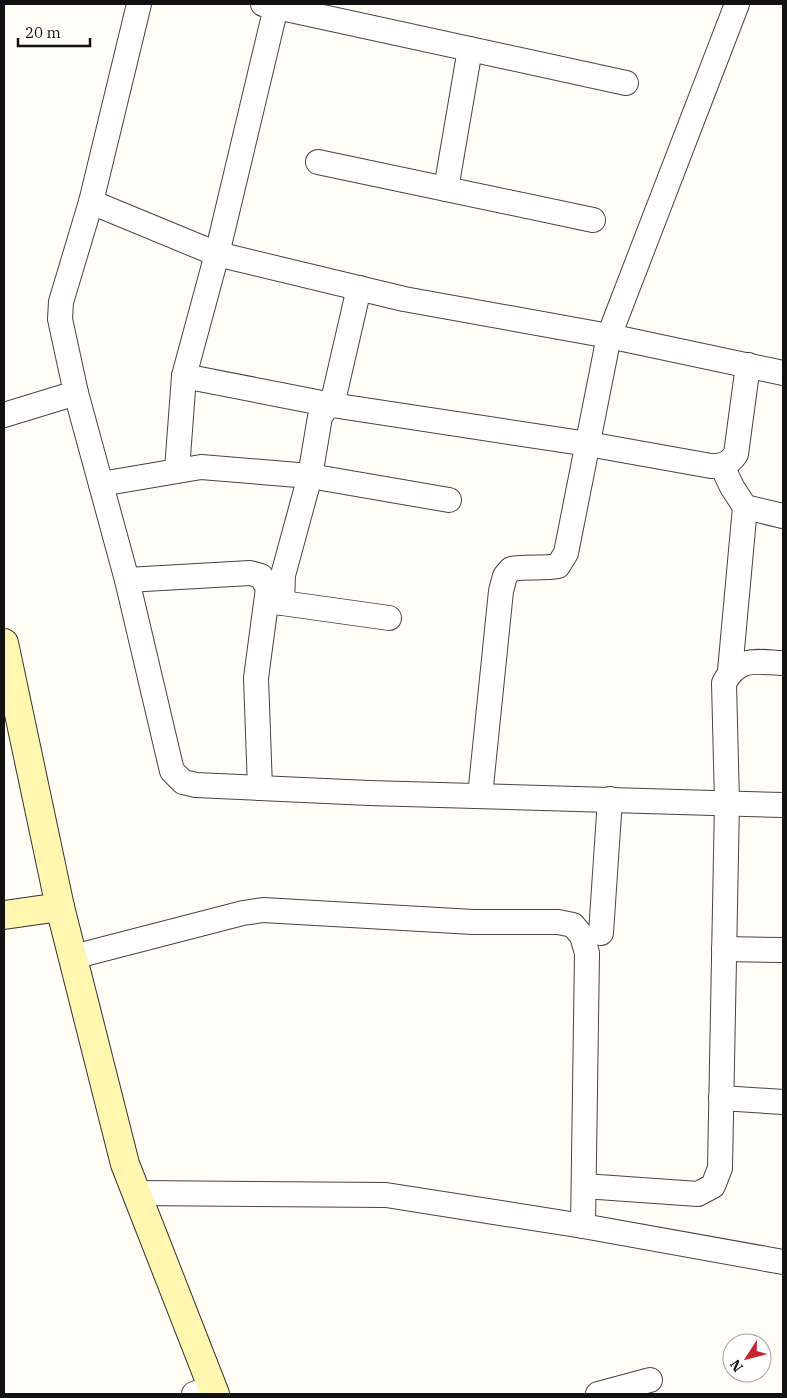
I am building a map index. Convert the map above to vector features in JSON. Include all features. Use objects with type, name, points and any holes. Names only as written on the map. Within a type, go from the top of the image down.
[{"type":"street","points":[[139,4],[92,202],[61,302],[60,319],[76,393],[127,580],[172,771],[183,782],[196,785],[783,805]]},
{"type":"street","points":[[480,796],[501,591],[505,576],[511,569],[523,566],[546,568],[558,566],[566,553],[609,336],[737,4]]},
{"type":"street","points":[[177,470],[184,376],[217,254],[270,5],[626,83]]},
{"type":"street","points":[[446,189],[470,49]]},
{"type":"street","points":[[318,162],[593,220]]},
{"type":"street","points":[[92,202],[217,254],[404,299],[609,336],[783,373]]},
{"type":"street","points":[[260,788],[256,678],[310,476],[320,417],[325,409],[332,405],[359,288]]},
{"type":"street","points":[[184,376],[332,405],[588,444],[711,466],[722,466],[730,462],[736,454],[748,365]]},
{"type":"street","points":[[4,415],[76,393]]},
{"type":"street","points":[[584,1186],[698,1194],[713,1186],[720,1168],[727,802],[724,683],[730,671],[745,507],[732,487],[722,466]]},
{"type":"street","points":[[101,484],[201,467],[310,476],[449,500]]},
{"type":"street","points":[[745,507],[783,516]]},
{"type":"street","points":[[127,580],[250,573],[261,576],[275,602]]},
{"type":"street","points":[[275,602],[389,618]]},
{"type":"street","points":[[4,643],[60,907],[125,1164],[207,1392]]},
{"type":"street","points":[[730,671],[738,664],[750,662],[783,663]]},
{"type":"street","points":[[601,933],[610,799]]},
{"type":"street","points":[[4,915],[60,907]]},
{"type":"street","points":[[73,957],[243,913],[263,910],[473,922],[558,922],[573,925],[582,936],[587,953],[582,1226]]},
{"type":"street","points":[[724,949],[783,950]]},
{"type":"street","points":[[721,1098],[783,1102]]},
{"type":"street","points":[[136,1193],[386,1195],[582,1226],[783,1262]]},
{"type":"street","points":[[598,1394],[650,1380]]}]
